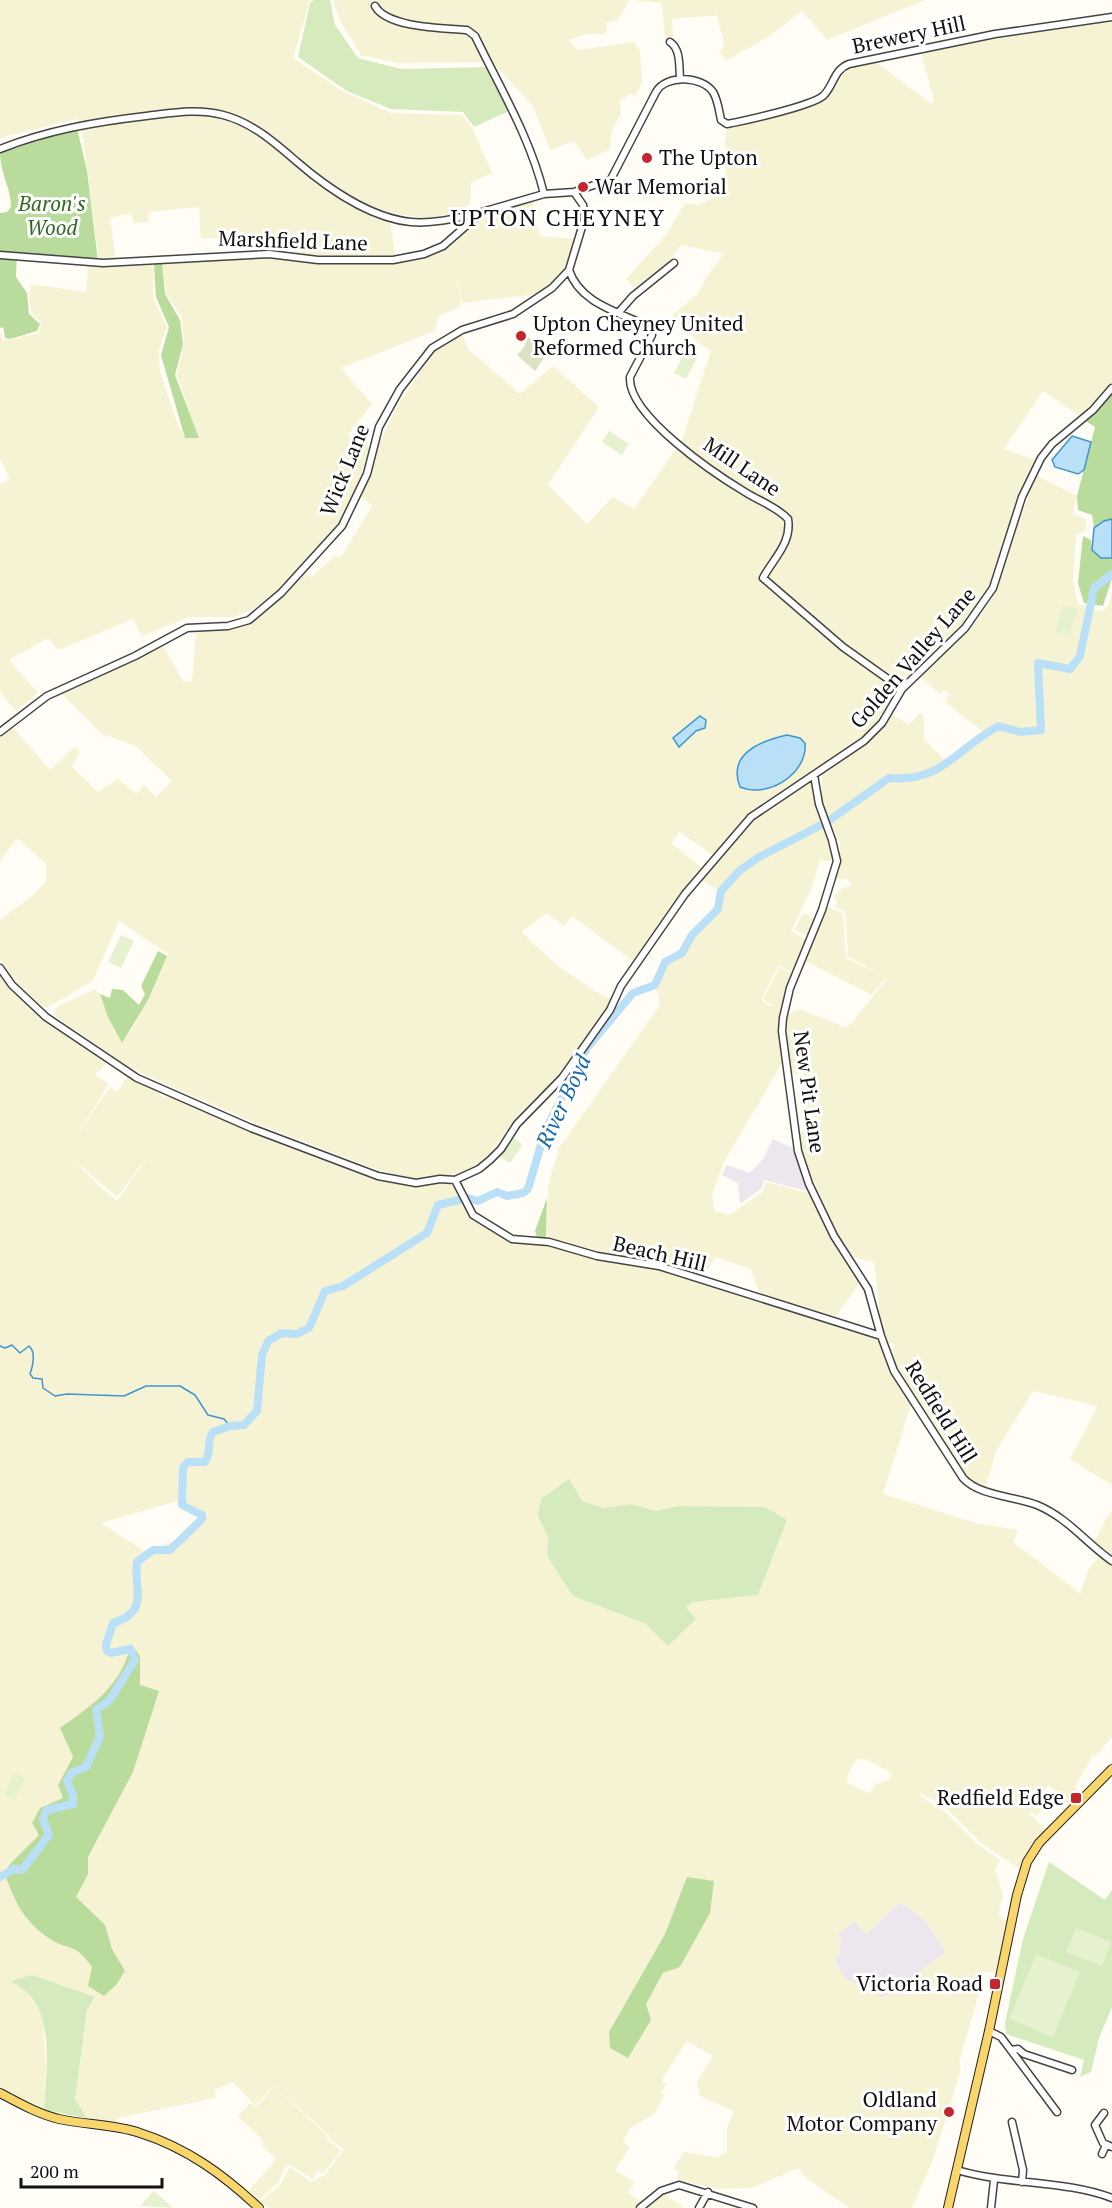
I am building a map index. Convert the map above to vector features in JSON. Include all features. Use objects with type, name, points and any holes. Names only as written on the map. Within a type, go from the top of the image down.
[{"type":"main road","points":[[948,2208],[989,2031],[1017,1895],[1027,1862],[1039,1843],[1112,1769]]},
{"type":"main road","points":[[0,2093],[38,2112],[59,2119],[122,2128],[165,2142],[204,2162],[259,2208]]},
{"type":"street","points":[[375,6],[382,15],[400,22],[467,30],[475,36],[524,133],[544,194]]},
{"type":"street","name":"Brewery Hill","points":[[680,79],[707,86],[716,98],[721,120],[727,124],[809,103],[823,96],[834,76],[849,64],[995,34],[1112,17]]},
{"type":"street","points":[[0,149],[69,126],[202,111],[225,115],[250,126],[272,140],[315,177],[364,206],[410,222],[433,222],[498,209],[544,194],[574,192],[611,179],[658,87],[665,81],[680,79],[676,46],[670,42]]},
{"type":"street","name":"Wick Lane","points":[[0,732],[47,696],[135,656],[174,634],[197,626],[249,620],[303,572],[342,526],[366,474],[379,428],[400,389],[432,348],[462,330],[513,314],[552,288],[569,270],[585,217],[583,205],[574,192]]},
{"type":"street","name":"Marshfield Lane","points":[[0,255],[103,262],[269,254],[318,260],[393,260],[424,254],[443,246],[482,212]]},
{"type":"street","points":[[619,312],[633,296],[674,264]]},
{"type":"street","name":"Mill Lane","points":[[569,270],[573,282],[589,299],[649,327],[652,335],[630,377],[629,385],[634,398],[665,433],[705,465],[788,519],[789,527],[782,549],[763,578],[843,648],[902,689]]},
{"type":"street","name":"Golden Valley Lane","points":[[455,1180],[479,1169],[490,1160],[520,1119],[562,1078],[610,1010],[621,986],[685,894],[751,817],[761,808],[814,775],[876,729],[902,689],[965,628],[988,598],[1022,497],[1041,458],[1052,444],[1093,410],[1112,388]]},
{"type":"street","name":"New Pit Lane","points":[[814,775],[822,818],[836,853],[834,876],[790,988],[782,1031],[798,1151],[809,1184],[834,1236],[867,1289],[880,1336]]},
{"type":"street","points":[[0,968],[40,1011],[137,1078],[251,1128],[378,1176],[416,1183],[440,1179],[455,1180]]},
{"type":"street","name":"Beach Hill","points":[[455,1180],[473,1215],[513,1239],[549,1242],[597,1256],[659,1266],[880,1336]]},
{"type":"street","name":"Redfield Hill","points":[[880,1336],[900,1381],[969,1485],[1017,1498],[1056,1514],[1112,1561]]},
{"type":"street","points":[[989,2031],[1001,2037],[1056,2112]]},
{"type":"street","points":[[1011,2050],[1018,2049],[1024,2054],[1063,2070],[1072,2070]]},
{"type":"street","points":[[1102,2154],[1109,2146],[1095,2126],[1104,2113]]},
{"type":"street","points":[[1012,2122],[1023,2170],[1022,2182]]},
{"type":"street","points":[[957,2170],[994,2180],[1072,2189],[1112,2198]]},
{"type":"street","points":[[991,2208],[994,2180]]},
{"type":"street","points":[[640,2208],[670,2186],[688,2186],[753,2208]]},
{"type":"street","points":[[699,2208],[708,2192]]},
{"type":"shaded area","points":[[0,0],[310,0],[293,58],[340,90],[391,113],[462,115],[472,128],[492,173],[471,183],[470,204],[465,209],[430,219],[393,213],[390,220],[395,255],[296,253],[275,240],[234,244],[228,238],[201,238],[199,207],[149,212],[148,222],[134,224],[131,213],[110,218],[116,260],[99,261],[82,130],[76,119],[0,138]]},
{"type":"shaded area","points":[[333,0],[629,0],[618,20],[607,22],[606,34],[587,34],[569,40],[578,50],[634,42],[640,52],[642,82],[635,96],[631,93],[620,101],[621,113],[611,132],[610,149],[587,160],[574,141],[550,150],[533,106],[492,62],[399,63],[361,55],[340,21]]},
{"type":"shaded area","points":[[631,0],[925,0],[827,40],[802,11],[771,35],[726,61],[720,52],[724,43],[717,15],[672,19],[673,37],[665,38],[662,3]]},
{"type":"shaded area","points":[[1112,22],[1112,382],[1081,417],[1043,391],[1004,449],[1036,460],[1019,496],[989,586],[975,609],[962,625],[901,682],[873,727],[847,748],[753,809],[714,856],[680,832],[671,843],[702,868],[633,961],[572,916],[564,927],[547,913],[521,932],[558,966],[596,992],[612,999],[559,1076],[517,1116],[488,1156],[477,1165],[453,1176],[440,1175],[422,1180],[399,1175],[373,1168],[255,1123],[116,1062],[111,1055],[53,1015],[58,1006],[95,989],[100,994],[108,1017],[122,1042],[132,1029],[168,954],[119,921],[93,981],[48,1007],[43,1007],[8,974],[0,958],[0,920],[32,896],[46,881],[46,864],[17,838],[0,862],[0,736],[12,726],[50,770],[74,747],[80,752],[72,767],[98,792],[118,779],[137,794],[144,785],[156,797],[172,781],[136,746],[102,734],[61,693],[163,646],[184,682],[192,681],[196,629],[231,630],[251,624],[306,573],[311,578],[335,555],[340,559],[372,506],[361,496],[379,444],[399,403],[435,351],[462,335],[469,350],[520,394],[553,366],[599,407],[548,485],[587,524],[613,497],[634,509],[682,440],[711,351],[699,343],[672,315],[699,293],[705,279],[724,254],[681,245],[666,265],[634,288],[626,279],[666,235],[685,203],[699,205],[727,191],[724,153],[727,128],[761,115],[818,105],[849,68],[876,62],[931,104],[934,101],[921,52],[1069,26]],"holes":[[[787,735],[800,738],[783,781],[736,768],[742,757],[754,747],[772,738]]]},
{"type":"shaded area","points":[[532,200],[540,236],[576,239],[567,266],[549,285],[536,294],[462,303],[457,279],[461,306],[438,317],[435,331],[341,368],[372,404],[348,434],[370,447],[359,482],[337,528],[278,591],[260,605],[235,617],[189,617],[142,636],[133,619],[58,650],[48,638],[9,660],[38,693],[16,711],[0,691],[0,484],[10,479],[0,458],[0,331],[4,341],[38,333],[42,325],[31,311],[29,297],[31,284],[86,292],[88,265],[154,264],[153,298],[167,327],[159,349],[160,372],[178,425],[185,438],[198,438],[177,374],[184,343],[182,317],[166,294],[162,262],[264,257],[296,261],[388,263],[420,257],[451,246],[484,217]]},
{"type":"shaded area","points":[[1036,475],[1077,496],[1073,514],[1086,519],[1086,530],[1076,535],[1073,580],[1078,604],[1102,611],[1108,606],[1112,593],[1112,1485],[1070,1459],[1098,1406],[1033,1391],[996,1451],[986,1486],[972,1482],[950,1452],[894,1366],[894,1344],[886,1340],[882,1333],[874,1262],[852,1257],[840,1239],[803,1157],[799,1132],[803,1131],[805,1092],[803,1073],[791,1073],[785,1025],[786,1016],[799,1009],[845,1027],[850,1025],[887,979],[885,978],[872,995],[803,960],[812,938],[795,930],[803,913],[820,920],[827,906],[843,914],[846,958],[880,975],[848,956],[845,911],[834,907],[837,901],[833,897],[842,888],[852,886],[848,879],[835,879],[840,870],[840,842],[822,802],[822,774],[879,732],[892,714],[909,725],[920,713],[924,716],[924,739],[945,760],[986,734],[945,702],[949,695],[944,690],[940,694],[918,675],[968,631],[991,601]]},
{"type":"shaded area","points":[[812,780],[815,806],[834,859],[827,862],[820,860],[811,890],[791,931],[806,939],[792,971],[778,966],[761,1000],[767,1005],[777,1007],[763,1000],[779,968],[792,973],[779,1018],[782,1063],[724,1162],[712,1196],[715,1211],[730,1215],[762,1192],[766,1182],[813,1194],[861,1281],[836,1316],[760,1296],[751,1269],[715,1257],[704,1277],[561,1242],[551,1238],[547,1233],[548,1186],[559,1148],[660,1005],[656,987],[666,963],[684,953],[694,934],[720,910],[722,894],[702,880],[763,811]]},
{"type":"shaded area","points":[[0,971],[32,1007],[56,1027],[108,1061],[95,1075],[109,1084],[71,1144],[110,1087],[117,1092],[127,1077],[155,1090],[164,1098],[170,1096],[269,1138],[393,1183],[419,1185],[446,1181],[457,1189],[469,1215],[500,1235],[656,1268],[747,1298],[813,1316],[874,1338],[878,1340],[896,1380],[911,1404],[883,1494],[976,1523],[1018,1530],[1013,1542],[1081,1594],[1089,1568],[1101,1556],[1112,1564],[1112,1737],[1096,1756],[1092,1757],[1075,1786],[1079,1794],[1069,1805],[1049,1785],[1041,1793],[1049,1801],[1037,1816],[1031,1811],[1029,1813],[1046,1830],[1026,1855],[1020,1869],[981,1843],[943,1805],[920,1793],[921,1797],[946,1813],[975,1842],[1000,1860],[995,1869],[1003,1896],[998,1915],[1007,1921],[996,1973],[985,1972],[959,2063],[961,2069],[934,2157],[912,2208],[849,2208],[806,2178],[798,2168],[752,2188],[719,2189],[677,2180],[679,2172],[674,2168],[684,2152],[717,2158],[727,2151],[727,2128],[734,2111],[700,2096],[697,2082],[713,2056],[687,2041],[662,2079],[662,2082],[667,2084],[661,2092],[664,2095],[654,2114],[629,2129],[623,2142],[630,2147],[615,2170],[635,2183],[627,2192],[641,2202],[634,2208],[269,2208],[260,2202],[280,2185],[290,2167],[311,2182],[325,2175],[344,2149],[329,2139],[329,2135],[274,2086],[255,2105],[233,2082],[214,2090],[216,2097],[118,2118],[116,2122],[87,2118],[75,2099],[87,2009],[95,1997],[30,1995],[43,2017],[46,2066],[44,2110],[0,2088]],"holes":[[[155,1147],[117,1201],[70,1157],[117,1197]],[[178,1501],[197,1512],[197,1517],[188,1530],[170,1543],[144,1551],[101,1523]],[[582,1501],[604,1508],[632,1504],[656,1511],[678,1506],[765,1507],[787,1520],[758,1595],[694,1602],[686,1607],[695,1619],[668,1646],[646,1624],[573,1596],[547,1556],[548,1537]],[[131,1645],[140,1656],[140,1685],[159,1691],[133,1772],[88,1857],[88,1874],[75,1898],[105,1925],[112,1949],[124,1971],[92,1967],[80,1950],[49,1938],[11,1863],[39,1835],[40,1808],[63,1798],[58,1785],[73,1757],[60,1728],[101,1700],[125,1666]],[[858,1759],[865,1759],[892,1773],[890,1779],[876,1784],[870,1794],[846,1782],[852,1765]],[[687,1877],[710,1913],[680,1967],[663,1973],[646,2004],[609,2032],[665,1934]],[[900,1902],[925,1920],[946,1952],[883,1999],[866,1985],[862,1987],[846,1980],[834,1960],[840,1954],[837,1946],[843,1941],[837,1935],[853,1921],[866,1934]]]},
{"type":"shaded area","points":[[773,1139],[795,1149],[811,1192],[764,1180],[762,1188],[740,1204],[738,1183],[722,1175],[727,1165],[750,1173],[764,1158]]},
{"type":"shaded area","points":[[1112,1509],[1112,1555],[1094,1541]]},
{"type":"shaded area","points":[[900,1902],[925,1920],[946,1952],[883,1999],[866,1985],[862,1987],[846,1980],[834,1960],[840,1954],[837,1935],[854,1921],[866,1934]]},
{"type":"shaded area","points":[[274,2087],[328,2136],[326,2139],[341,2150],[323,2174],[319,2171],[312,2179],[289,2164],[283,2170],[280,2181],[256,2203],[247,2193],[276,2159],[262,2145],[261,2138],[238,2117],[250,2103],[256,2107]]},
{"type":"shaded area","points":[[662,2192],[682,2206],[681,2208],[644,2208]]},
{"type":"green space","points":[[314,0],[330,0],[335,25],[358,58],[401,69],[489,67],[509,111],[474,127],[463,112],[391,109],[347,91],[298,57],[310,3]]},
{"type":"green space","name":"Baron's Wood","points":[[77,128],[87,171],[98,261],[17,253],[16,277],[27,293],[29,314],[40,324],[37,331],[10,339],[5,338],[3,327],[0,328],[0,213],[7,212],[11,207],[0,153]]},
{"type":"green space","points":[[162,262],[165,294],[180,320],[183,344],[175,375],[199,438],[185,438],[161,355],[169,327],[156,297],[154,264]]},
{"type":"green space","points":[[528,337],[548,352],[535,371],[517,355],[524,347]]},
{"type":"green space","points":[[686,350],[698,356],[686,379],[674,373]]},
{"type":"green space","points":[[1112,390],[1112,519],[1094,528],[1092,515],[1078,510],[1077,496],[1095,427],[1084,420]]},
{"type":"green space","points":[[609,431],[629,444],[622,455],[602,442]]},
{"type":"green space","points":[[1083,536],[1091,540],[1092,550],[1101,558],[1112,558],[1112,578],[1103,606],[1084,603],[1078,583]]},
{"type":"green space","points":[[1063,605],[1078,609],[1069,637],[1055,632]]},
{"type":"green space","points":[[121,935],[134,941],[121,968],[108,962]]},
{"type":"green space","points":[[158,951],[167,956],[148,1000],[122,1043],[108,1017],[100,994],[110,998],[112,989],[123,990],[139,1005],[145,994],[141,986]]},
{"type":"green space","points":[[513,1137],[522,1146],[510,1163],[500,1157]]},
{"type":"green space","points":[[547,1198],[546,1238],[533,1239],[537,1237],[535,1231]]},
{"type":"green space","points":[[569,1479],[582,1501],[604,1508],[632,1504],[656,1511],[678,1506],[765,1507],[787,1520],[758,1595],[694,1602],[686,1607],[696,1619],[668,1646],[646,1624],[573,1596],[547,1556],[548,1537],[538,1516],[541,1499]]},
{"type":"green space","points":[[131,1644],[140,1656],[140,1685],[159,1691],[133,1772],[88,1857],[88,1874],[76,1897],[105,1925],[112,1949],[125,1971],[116,1985],[104,1996],[88,1986],[92,1967],[80,1953],[47,1937],[25,1916],[4,1873],[39,1835],[32,1823],[40,1808],[63,1798],[58,1785],[73,1757],[60,1728],[95,1702],[113,1683]]},
{"type":"green space","points":[[14,1773],[25,1778],[15,1800],[4,1795]]},
{"type":"green space","points":[[1049,1862],[1105,1900],[1112,1890],[1112,2007],[1099,2038],[1091,2072],[1080,2077],[1084,2060],[1006,2034],[1005,2023],[1023,1939]]},
{"type":"green space","points":[[687,1877],[714,1881],[710,1913],[680,1967],[663,1973],[646,2004],[651,2020],[628,2058],[610,2048],[609,2032],[665,1934]]},
{"type":"green space","points":[[1076,1928],[1111,1942],[1102,1966],[1066,1952]]},
{"type":"green space","points":[[1036,1954],[1080,1972],[1053,2037],[1009,2019]]},
{"type":"green space","points":[[32,1975],[95,1997],[87,2010],[75,2099],[87,2118],[44,2110],[47,2050],[43,2020],[30,1995],[11,1981]]},
{"type":"green space","points":[[154,2191],[173,2208],[140,2206]]},
{"type":"water","points":[[1072,436],[1091,442],[1084,470],[1078,474],[1055,467],[1052,460]]},
{"type":"water","points":[[1112,519],[1112,558],[1101,558],[1092,550],[1094,528]]},
{"type":"water","points":[[700,716],[706,720],[705,728],[696,731],[679,747],[673,738]]},
{"type":"water","points":[[787,735],[800,738],[805,743],[800,765],[793,774],[773,787],[762,790],[740,787],[737,776],[738,766],[748,751],[766,741]]},
{"type":"waterway","name":"River Boyd","points":[[0,1877],[14,1869],[22,1870],[49,1835],[43,1819],[47,1810],[73,1804],[73,1795],[67,1781],[73,1772],[86,1767],[100,1737],[96,1710],[109,1701],[135,1660],[130,1649],[111,1653],[107,1651],[106,1645],[113,1623],[125,1618],[136,1605],[138,1598],[137,1562],[153,1550],[170,1550],[202,1519],[202,1515],[182,1505],[183,1468],[188,1462],[205,1462],[213,1432],[230,1426],[244,1425],[257,1411],[262,1355],[268,1341],[282,1333],[297,1334],[309,1328],[325,1291],[343,1286],[427,1233],[438,1205],[468,1198],[478,1201],[497,1192],[507,1196],[523,1193],[528,1189],[545,1131],[587,1048],[633,993],[655,985],[665,962],[682,953],[692,935],[718,909],[721,891],[739,871],[759,857],[827,822],[889,778],[907,778],[936,770],[999,726],[1020,732],[1041,730],[1038,663],[1070,669],[1080,656],[1094,588],[1112,574]]},
{"type":"waterway","points":[[0,1346],[5,1348],[12,1345],[20,1353],[29,1346],[33,1355],[30,1374],[33,1378],[42,1379],[43,1388],[55,1396],[67,1394],[124,1396],[146,1386],[180,1386],[195,1395],[208,1415],[224,1419],[230,1426]]},
{"type":"place","name":"The Upton","points":[[647,158]]},
{"type":"place","name":"War Memorial","points":[[583,187]]},
{"type":"place","name":"Upton Cheyney United Reformed Church","points":[[521,336]]},
{"type":"place","name":"Redfield Edge","points":[[1076,1798]]},
{"type":"place","name":"Victoria Road","points":[[995,1984]]},
{"type":"place","name":"Oldland Motor Company","points":[[949,2112]]},
{"type":"district","name":"UPTON CHEYNEY","points":[[558,218]]}]
